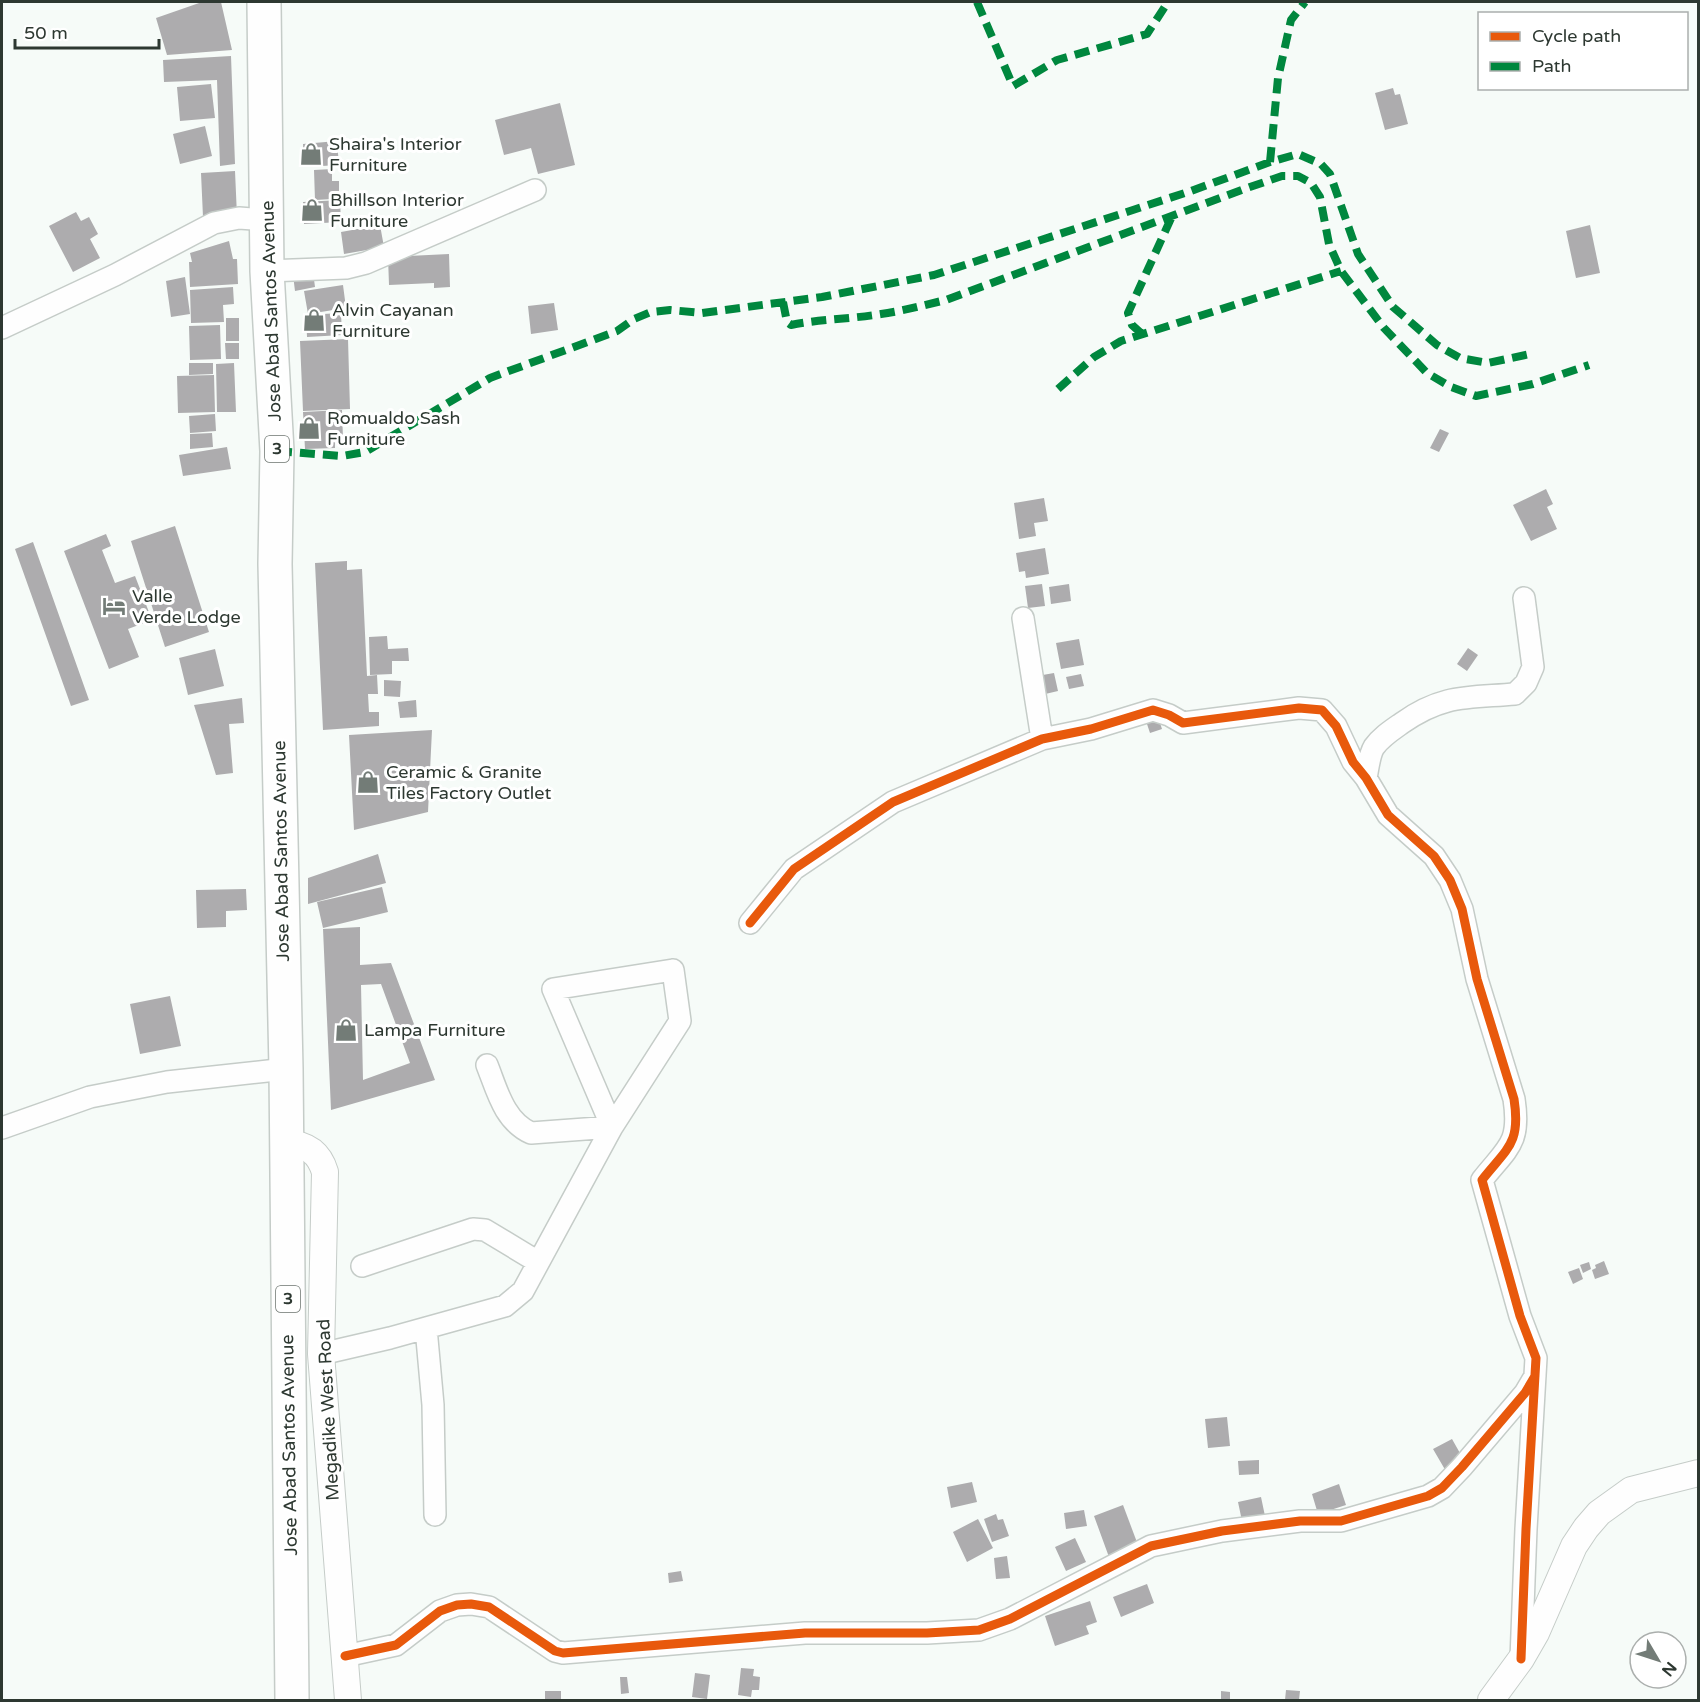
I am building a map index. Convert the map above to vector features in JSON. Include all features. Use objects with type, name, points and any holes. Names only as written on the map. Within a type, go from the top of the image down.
[{"type":"highway","name":"Jose Abad Santos Avenue","points":[[264,2],[267,271],[277,451],[275,564],[286,1069],[292,1701]]},
{"type":"street","points":[[267,271],[346,268],[366,263],[535,190]]},
{"type":"street","points":[[2,328],[115,275],[213,223],[239,218],[267,220]]},
{"type":"street","points":[[1366,778],[1373,748],[1385,734],[1421,709],[1473,695],[1515,694],[1526,683],[1533,667],[1524,598]]},
{"type":"street","points":[[1023,618],[1042,739]]},
{"type":"street","points":[[750,923],[794,869],[893,802],[1042,739],[1091,729],[1153,710],[1183,723],[1299,708],[1322,710],[1336,726],[1353,762],[1366,778],[1388,815],[1434,856],[1450,880],[1462,909],[1477,979],[1510,1082],[1516,1114],[1515,1130],[1509,1149],[1482,1180],[1520,1317],[1536,1358],[1521,1659]]},
{"type":"street","points":[[321,1354],[426,1328],[505,1305],[523,1291],[612,1127],[680,1021],[673,970],[553,989],[612,1127]]},
{"type":"street","points":[[487,1065],[508,1114],[519,1128],[531,1133],[612,1127]]},
{"type":"street","points":[[2,1128],[90,1097],[123,1090],[167,1082],[286,1069]]},
{"type":"street","name":"Megadike West Road","points":[[286,1143],[306,1147],[316,1153],[325,1173],[321,1354],[348,1701]]},
{"type":"street","points":[[362,1266],[473,1229],[484,1230],[538,1262]]},
{"type":"street","points":[[426,1328],[433,1405],[435,1515]]},
{"type":"street","points":[[345,1656],[396,1645],[440,1611],[457,1605],[471,1604],[489,1607],[555,1651],[563,1653],[805,1633],[927,1634],[979,1630],[1010,1619],[1151,1546],[1221,1531],[1300,1521],[1341,1521],[1428,1496],[1442,1488],[1462,1467],[1525,1393],[1536,1374]]},
{"type":"street","points":[[1491,1701],[1521,1659],[1536,1633],[1574,1546],[1599,1513],[1631,1491],[1698,1473]]},
{"type":"building","points":[[202,2],[221,2],[232,50],[167,55],[156,18]]},
{"type":"building","points":[[231,56],[235,164],[220,166],[217,80],[164,82],[163,60]]},
{"type":"building","points":[[211,84],[215,118],[180,121],[177,87]]},
{"type":"building","points":[[1393,88],[1395,95],[1400,94],[1408,124],[1385,130],[1375,93]]},
{"type":"building","points":[[560,103],[575,165],[538,174],[531,148],[504,155],[495,120]]},
{"type":"building","points":[[205,126],[212,156],[180,164],[173,134]]},
{"type":"building","points":[[337,141],[339,165],[304,167],[303,144]]},
{"type":"building","points":[[332,169],[332,181],[339,181],[339,191],[333,191],[333,199],[315,200],[314,170]]},
{"type":"building","points":[[235,171],[237,216],[203,217],[201,173]]},
{"type":"building","points":[[340,200],[341,222],[304,224],[303,202]]},
{"type":"building","points":[[76,212],[81,221],[89,217],[98,234],[90,239],[100,258],[73,272],[49,226]]},
{"type":"building","points":[[380,225],[384,247],[344,254],[341,232]]},
{"type":"building","points":[[1590,225],[1600,273],[1576,278],[1566,231]]},
{"type":"building","points":[[229,241],[233,259],[237,259],[238,284],[190,287],[189,262],[192,262],[190,253]]},
{"type":"building","points":[[449,254],[450,287],[434,288],[434,283],[389,285],[388,257]]},
{"type":"building","points":[[313,272],[315,287],[295,291],[293,275]]},
{"type":"building","points":[[185,277],[190,314],[171,317],[166,281]]},
{"type":"building","points":[[343,285],[346,308],[308,314],[304,291]]},
{"type":"building","points":[[233,287],[234,304],[223,305],[224,322],[191,323],[190,290]]},
{"type":"building","points":[[554,303],[558,330],[531,334],[528,306]]},
{"type":"building","points":[[341,313],[342,335],[307,337],[306,315]]},
{"type":"building","points":[[226,318],[239,318],[239,341],[226,341]]},
{"type":"building","points":[[220,325],[221,359],[190,360],[189,326]]},
{"type":"building","points":[[348,339],[350,409],[303,411],[300,341]]},
{"type":"building","points":[[225,343],[239,343],[239,359],[226,359]]},
{"type":"building","points":[[189,363],[213,363],[213,374],[189,375]]},
{"type":"building","points":[[234,363],[236,412],[217,412],[216,364]]},
{"type":"building","points":[[214,375],[215,412],[178,413],[177,376]]},
{"type":"building","points":[[342,410],[343,439],[335,440],[335,448],[305,449],[303,412]]},
{"type":"building","points":[[215,414],[216,431],[190,433],[189,416]]},
{"type":"building","points":[[1440,429],[1449,433],[1439,452],[1430,448]]},
{"type":"building","points":[[212,433],[213,447],[190,449],[190,434]]},
{"type":"building","points":[[227,447],[231,469],[183,476],[179,455]]},
{"type":"building","points":[[1546,489],[1553,504],[1547,507],[1557,529],[1531,541],[1513,505]]},
{"type":"building","points":[[1044,498],[1048,521],[1034,523],[1036,536],[1019,539],[1014,503]]},
{"type":"building","points":[[175,526],[209,632],[165,647],[131,541]]},
{"type":"building","points":[[106,534],[111,546],[102,550],[115,583],[135,576],[152,620],[128,629],[139,657],[109,669],[64,551]]},
{"type":"building","points":[[33,542],[89,700],[71,706],[15,549]]},
{"type":"building","points":[[1045,548],[1049,574],[1026,578],[1025,571],[1019,572],[1016,553]]},
{"type":"building","points":[[347,561],[347,570],[362,569],[367,676],[377,675],[378,694],[368,694],[369,712],[379,712],[379,726],[323,730],[315,563]]},
{"type":"building","points":[[1042,584],[1045,606],[1028,608],[1025,586]]},
{"type":"building","points":[[1069,584],[1071,601],[1051,604],[1049,587]]},
{"type":"building","points":[[387,636],[388,649],[408,648],[409,661],[392,661],[392,674],[370,675],[369,637]]},
{"type":"building","points":[[1079,639],[1084,665],[1061,669],[1056,643]]},
{"type":"building","points":[[1468,648],[1478,655],[1467,671],[1457,664]]},
{"type":"building","points":[[215,649],[224,686],[188,695],[179,658]]},
{"type":"building","points":[[1054,673],[1058,691],[1041,695],[1037,676]]},
{"type":"building","points":[[1081,674],[1084,686],[1069,689],[1066,677]]},
{"type":"building","points":[[384,680],[401,681],[400,697],[384,696]]},
{"type":"building","points":[[242,698],[244,723],[229,724],[233,773],[216,775],[194,705]]},
{"type":"building","points":[[416,700],[417,717],[400,718],[398,702]]},
{"type":"building","points":[[1157,714],[1162,729],[1150,733],[1145,718]]},
{"type":"building","points":[[432,730],[428,812],[354,830],[349,735]]},
{"type":"building","points":[[378,854],[386,883],[308,904],[308,878]]},
{"type":"building","points":[[382,887],[388,912],[323,928],[317,902]]},
{"type":"building","points":[[246,889],[247,910],[226,911],[226,927],[197,928],[196,890]]},
{"type":"building","points":[[360,927],[360,965],[391,963],[435,1080],[331,1110],[323,929]],"holes":[[[381,984],[410,1063],[363,1080],[361,985]]]},
{"type":"building","points":[[170,996],[181,1046],[140,1054],[130,1004]]},
{"type":"building","points":[[1604,1261],[1609,1274],[1595,1279],[1592,1270],[1596,1268],[1595,1265]]},
{"type":"building","points":[[1589,1262],[1591,1269],[1583,1273],[1580,1265]]},
{"type":"building","points":[[1579,1268],[1583,1279],[1573,1284],[1568,1272]]},
{"type":"building","points":[[1227,1417],[1230,1446],[1208,1448],[1205,1419]]},
{"type":"building","points":[[1452,1439],[1465,1462],[1447,1473],[1433,1449]]},
{"type":"building","points":[[1259,1460],[1259,1474],[1239,1475],[1238,1461]]},
{"type":"building","points":[[972,1482],[977,1502],[951,1508],[947,1487]]},
{"type":"building","points":[[1339,1484],[1346,1505],[1318,1514],[1312,1494]]},
{"type":"building","points":[[1261,1497],[1265,1516],[1242,1521],[1238,1502]]},
{"type":"building","points":[[1123,1505],[1138,1545],[1109,1557],[1094,1516]]},
{"type":"building","points":[[1084,1510],[1087,1526],[1066,1529],[1064,1513]]},
{"type":"building","points":[[996,1514],[998,1520],[1003,1519],[1009,1536],[992,1542],[984,1519]]},
{"type":"building","points":[[978,1519],[993,1548],[967,1562],[953,1532]]},
{"type":"building","points":[[1075,1538],[1086,1562],[1066,1571],[1055,1547]]},
{"type":"building","points":[[1007,1556],[1010,1578],[996,1579],[994,1558]]},
{"type":"building","points":[[681,1571],[683,1581],[669,1583],[668,1573]]},
{"type":"building","points":[[1147,1584],[1154,1603],[1121,1617],[1113,1597]]},
{"type":"building","points":[[1090,1601],[1097,1622],[1086,1626],[1089,1634],[1055,1646],[1045,1616]]},
{"type":"building","points":[[741,1668],[754,1669],[753,1676],[760,1677],[759,1690],[752,1690],[751,1697],[738,1695]]},
{"type":"building","points":[[695,1673],[710,1675],[707,1699],[692,1697]]},
{"type":"building","points":[[620,1677],[627,1677],[629,1693],[621,1694]]},
{"type":"building","points":[[1286,1690],[1300,1691],[1299,1700],[1285,1700]]},
{"type":"building","points":[[545,1691],[561,1691],[561,1700],[545,1700]]},
{"type":"building","points":[[1221,1691],[1230,1692],[1230,1700],[1221,1700]]},
{"type":"marked path","points":[[977,2],[1013,86],[1057,60],[1147,34],[1168,2]]},
{"type":"marked path","points":[[1270,162],[1278,78],[1291,20],[1305,2]]},
{"type":"marked path","points":[[277,451],[342,456],[365,452],[490,378],[617,331],[634,319],[651,312],[670,310],[702,313],[822,297],[934,275],[1298,154],[1321,164],[1330,174],[1358,254],[1393,307],[1437,345],[1460,358],[1488,363],[1530,354]]},
{"type":"marked path","points":[[783,302],[787,322],[791,325],[889,313],[946,300],[1247,188],[1282,176],[1298,176],[1311,183],[1320,197],[1329,244],[1341,271],[1384,328],[1427,373],[1451,387],[1476,396],[1533,384],[1589,365]]},
{"type":"marked path","points":[[1142,334],[1132,325],[1128,313],[1173,214]]},
{"type":"marked path","points":[[1058,389],[1094,357],[1121,341],[1341,271]]},
{"type":"cycle path","points":[[750,923],[794,869],[893,802],[1042,739],[1091,729],[1153,710],[1183,723],[1299,708],[1322,710],[1336,726],[1353,762],[1366,778],[1388,815],[1434,856],[1450,880],[1462,909],[1477,979],[1514,1099],[1516,1114],[1514,1136],[1505,1152],[1482,1180],[1520,1316],[1536,1358],[1521,1659]]},
{"type":"cycle path","points":[[345,1656],[396,1645],[440,1611],[457,1605],[471,1604],[489,1607],[555,1651],[563,1653],[805,1633],[927,1633],[979,1630],[1010,1619],[1151,1546],[1222,1531],[1300,1521],[1341,1521],[1428,1496],[1442,1488],[1462,1467],[1525,1393],[1535,1376]]},
{"type":"place","name":"Shaira's Interior Furniture","points":[[311,154]]},
{"type":"place","name":"Bhillson Interior Furniture","points":[[312,210]]},
{"type":"place","name":"Alvin Cayanan Furniture","points":[[314,320]]},
{"type":"place","name":"Romualdo Sash Furniture","points":[[309,428]]},
{"type":"place","name":"Valle Verde Lodge","points":[[114,606]]},
{"type":"place","name":"Ceramic & Granite Tiles Factory Outlet","points":[[368,782]]},
{"type":"place","name":"Lampa Furniture","points":[[346,1030]]}]
